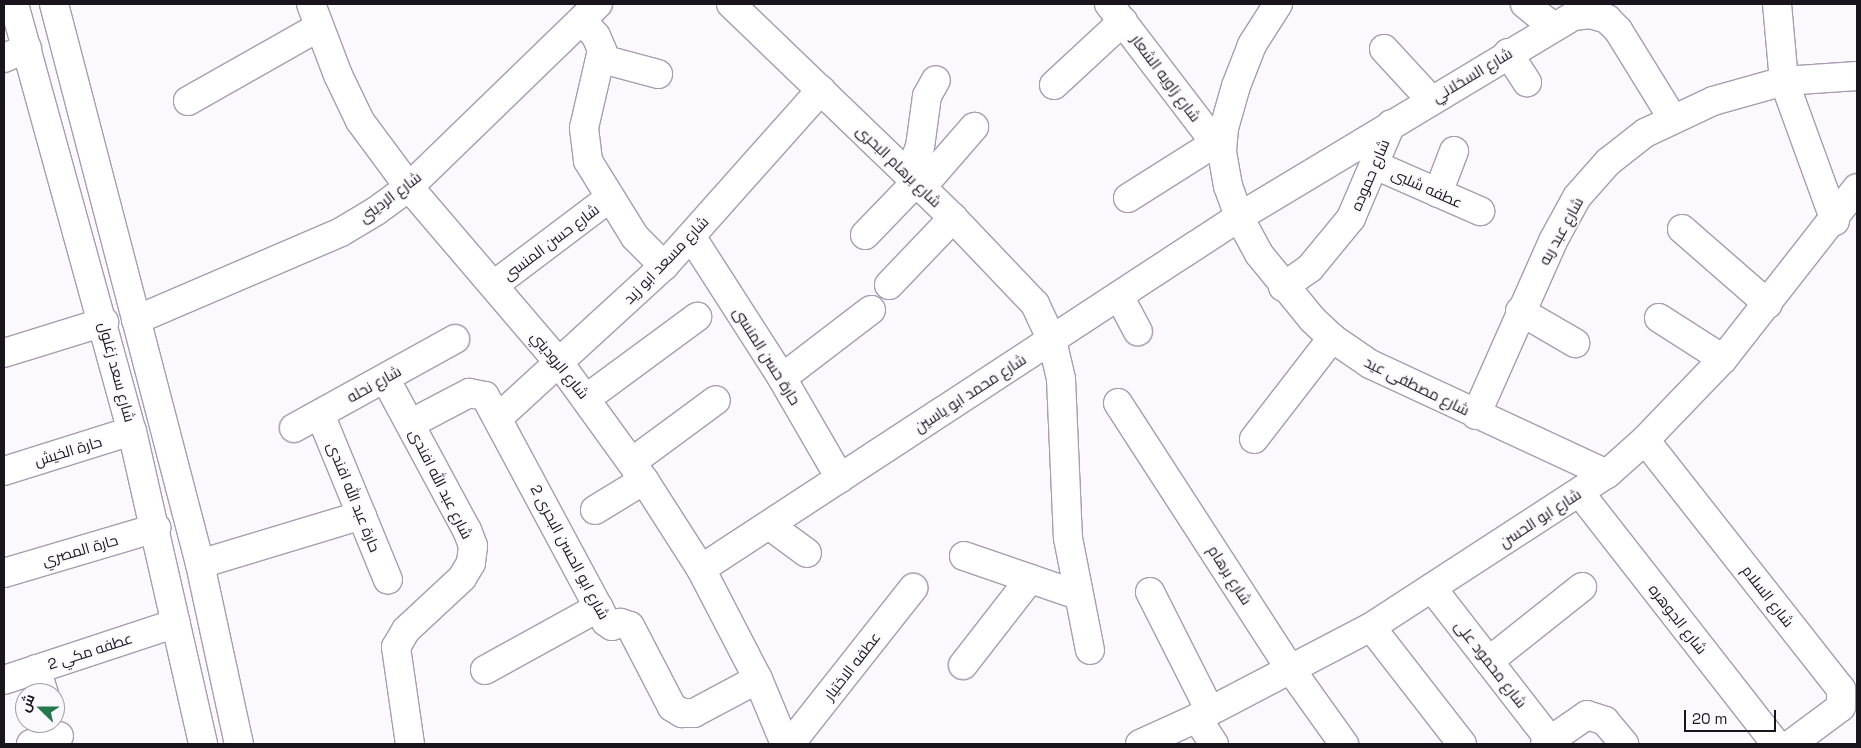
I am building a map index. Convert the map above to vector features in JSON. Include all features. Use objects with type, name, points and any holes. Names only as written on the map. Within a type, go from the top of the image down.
[{"type":"street","name":"شارع سعد زغلول","points":[[14,4],[15,53],[104,322],[156,528],[204,744]]},
{"type":"street","name":"شارع سعد زغلول","points":[[54,4],[200,564],[239,744]]},
{"type":"street","name":"شارع برهام البحرى","points":[[730,4],[953,218],[1035,304],[1052,340]]},
{"type":"street","name":"شارع مصطفى عيد","points":[[1278,4],[1252,45],[1236,86],[1219,148],[1228,186],[1239,217],[1259,254],[1283,287],[1332,338],[1370,364],[1476,415],[1607,474]]},
{"type":"street","points":[[1525,4],[1552,26]]},
{"type":"street","points":[[1777,4],[1784,81],[1835,220]]},
{"type":"street","name":"شارع السخلاني","points":[[1239,217],[1552,26],[1594,9],[1618,30],[1673,119]]},
{"type":"street","name":"شارع الردينى","points":[[136,320],[342,232],[409,187],[590,12]]},
{"type":"street","points":[[590,12],[602,59],[590,96],[584,128],[588,161],[608,198],[635,237],[664,266]]},
{"type":"street","name":"شارع زاويه الشعار","points":[[1116,13],[1219,148]]},
{"type":"street","points":[[1054,85],[1116,13]]},
{"type":"street","points":[[188,101],[315,15]]},
{"type":"street","name":"شارع الروديني","points":[[315,15],[360,120],[409,187],[494,285],[587,398],[638,471],[701,568],[758,679],[785,744]]},
{"type":"street","points":[[1384,49],[1431,100]]},
{"type":"street","points":[[1508,54],[1527,82]]},
{"type":"street","points":[[602,59],[658,74]]},
{"type":"street","name":"شارع عبد ربه","points":[[1476,415],[1520,311],[1577,197],[1608,162],[1646,133],[1713,101],[1784,81],[1857,76]]},
{"type":"street","points":[[916,182],[927,96],[936,80]]},
{"type":"street","name":"شارع مسعد ابو زيد","points":[[498,417],[560,364],[664,266],[821,90]]},
{"type":"street","name":"شارع حموده","points":[[1283,287],[1310,268],[1332,245],[1351,218],[1392,124]]},
{"type":"street","points":[[865,235],[916,182],[974,127]]},
{"type":"street","points":[[1128,198],[1219,148]]},
{"type":"street","points":[[1438,193],[1454,151]]},
{"type":"street","name":"عطفه شلبى","points":[[1374,165],[1480,212]]},
{"type":"street","name":"شارع ابو الحسن","points":[[1140,744],[1204,715],[1289,667],[1371,627],[1607,474],[1645,440],[1723,359],[1835,220],[1857,188]]},
{"type":"street","name":"شارع حسن المنسى","points":[[494,285],[608,198]]},
{"type":"street","name":"شارع محمد ابو ياسين","points":[[701,568],[1239,217]]},
{"type":"street","points":[[890,285],[953,218]]},
{"type":"street","points":[[1682,229],[1768,304]]},
{"type":"street","name":"حارة حسن المنسى","points":[[691,236],[782,378],[840,478]]},
{"type":"street","points":[[1119,296],[1138,331]]},
{"type":"street","points":[[782,378],[871,310]]},
{"type":"street","points":[[1520,311],[1574,343]]},
{"type":"street","points":[[587,398],[697,317]]},
{"type":"street","points":[[1659,318],[1723,359]]},
{"type":"street","points":[[4,354],[104,322]]},
{"type":"street","points":[[1254,439],[1332,338]]},
{"type":"street","name":"شارع نحله","points":[[294,428],[455,339]]},
{"type":"street","points":[[1052,340],[1061,380],[1068,538],[1077,595],[1090,650]]},
{"type":"street","name":"شارع عبد الله افندى","points":[[385,378],[467,530],[473,546],[471,563],[462,578],[406,630],[396,647],[410,744]]},
{"type":"street","name":"شارع ابو الحسن البحرى 2","points":[[410,424],[469,393],[485,396],[608,624],[630,626],[672,707],[682,713],[694,713],[758,679]]},
{"type":"street","points":[[595,510],[716,400]]},
{"type":"street","name":"شارع برهام","points":[[1118,403],[1289,667],[1344,744]]},
{"type":"street","name":"حارة عبد الله افندى","points":[[320,414],[388,580]]},
{"type":"street","name":"حارة الخيش","points":[[4,471],[132,431]]},
{"type":"street","name":"شارع السلام","points":[[1645,440],[1841,689],[1840,707],[1791,744]]},
{"type":"street","name":"شارع الجوهره","points":[[1580,493],[1776,744]]},
{"type":"street","points":[[200,564],[362,515]]},
{"type":"street","points":[[769,524],[807,553]]},
{"type":"street","name":"حارة المصري","points":[[4,572],[156,528]]},
{"type":"street","points":[[964,556],[1077,595]]},
{"type":"street","points":[[963,665],[1030,579]]},
{"type":"street","points":[[1488,660],[1582,586]]},
{"type":"street","name":"عطفه الاختيار","points":[[790,744],[913,588]]},
{"type":"street","name":"شارع محمود على","points":[[1432,588],[1548,742]]},
{"type":"street","points":[[1150,592],[1204,715],[1214,744]]},
{"type":"street","points":[[485,670],[599,607]]},
{"type":"street","name":"عطفه مكي 2","points":[[4,680],[40,681],[176,622]]},
{"type":"street","points":[[1371,627],[1462,744]]},
{"type":"street","points":[[1548,742],[1578,719],[1596,715],[1624,744]]},
{"type":"street","points":[[31,744],[58,734]]}]
